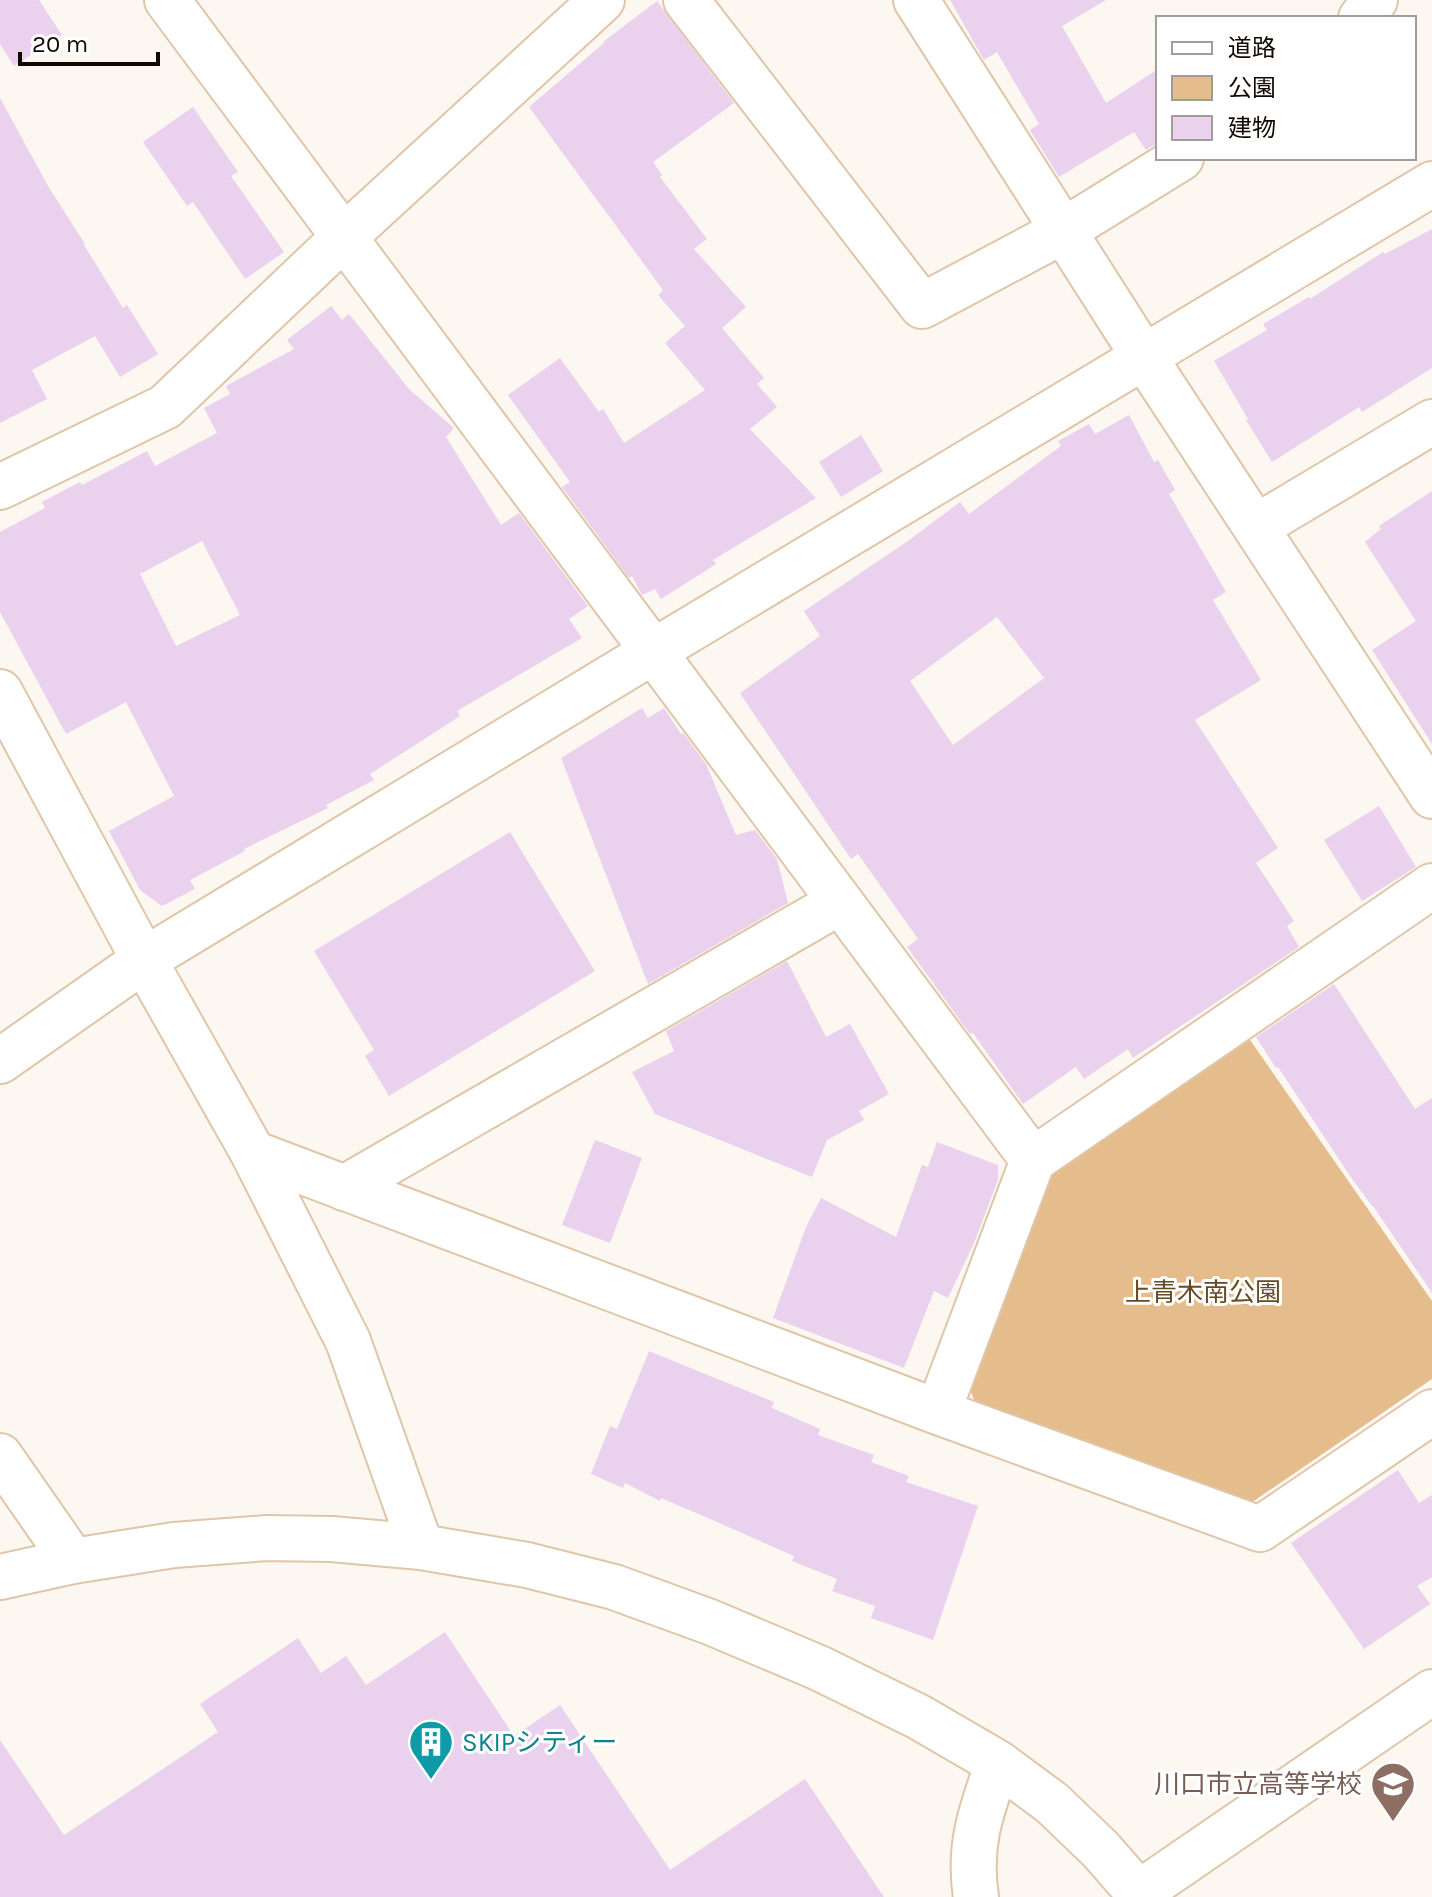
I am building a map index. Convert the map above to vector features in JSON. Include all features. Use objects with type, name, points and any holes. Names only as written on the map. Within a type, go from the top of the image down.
[{"type":"street","points":[[167,0],[1033,1160]]},
{"type":"street","points":[[0,487],[165,407],[602,0]]},
{"type":"street","points":[[686,0],[922,306],[1063,231],[1178,160]]},
{"type":"street","points":[[916,0],[1144,357],[1432,796]]},
{"type":"street","points":[[1363,16],[1375,0]]},
{"type":"street","points":[[0,1061],[144,960],[1432,184]]},
{"type":"street","points":[[1256,527],[1432,422]]},
{"type":"street","points":[[0,692],[144,960],[253,1153],[348,1341],[421,1547]]},
{"type":"street","points":[[938,1412],[1033,1160],[1432,886]]},
{"type":"street","points":[[344,1188],[840,902]]},
{"type":"street","points":[[253,1153],[938,1412],[1260,1529],[1432,1412]]},
{"type":"street","points":[[0,1456],[73,1561]]},
{"type":"street","points":[[0,1577],[73,1561],[174,1545],[267,1538],[332,1539],[421,1547],[527,1565],[614,1587],[710,1622],[819,1668],[919,1717],[998,1763],[1052,1803],[1101,1850],[1140,1895],[1432,1692]]},
{"type":"street","points":[[976,1897],[973,1878],[976,1829],[998,1763]]},
{"type":"green space","name":"上青木南公園","points":[[1250,1040],[1432,1301],[1432,1379],[1251,1503],[975,1402],[969,1387],[1049,1176]]},
{"type":"building","points":[[0,0],[39,0],[62,35],[14,66],[0,44]]},
{"type":"building","points":[[950,0],[1106,0],[1062,26],[1106,103],[1156,70],[1156,144],[1146,150],[1134,132],[1059,177],[1030,130],[1039,124],[997,52],[984,60]]},
{"type":"building","points":[[657,1],[734,103],[653,162],[662,175],[660,177],[707,239],[694,249],[746,307],[722,328],[764,378],[757,384],[777,407],[750,429],[816,498],[713,560],[716,564],[661,599],[655,589],[642,595],[632,576],[629,578],[562,487],[570,482],[508,395],[560,358],[599,412],[603,409],[624,443],[705,390],[665,343],[685,326],[658,295],[663,290],[529,107],[603,42]]},
{"type":"building","points":[[0,98],[84,245],[123,308],[127,305],[158,354],[120,377],[95,336],[32,370],[47,399],[0,423]]},
{"type":"building","points":[[193,107],[238,172],[231,176],[284,252],[245,279],[193,202],[187,206],[143,142]]},
{"type":"building","points":[[1432,229],[1432,368],[1362,412],[1359,407],[1272,462],[1214,361],[1267,330],[1263,324],[1310,299],[1383,252],[1385,254]]},
{"type":"building","points":[[331,306],[342,320],[349,314],[409,389],[454,428],[446,437],[501,525],[519,513],[588,606],[569,619],[582,638],[457,711],[460,716],[370,774],[374,780],[326,805],[328,808],[244,849],[190,880],[195,889],[162,906],[140,890],[109,831],[174,796],[126,702],[66,734],[0,612],[0,532],[45,508],[42,502],[147,451],[155,466],[217,433],[204,408],[230,394],[226,386],[294,349],[287,340]],"holes":[[[202,541],[240,615],[176,646],[140,574]]]},
{"type":"building","points":[[1129,415],[1154,462],[1158,460],[1175,490],[1169,494],[1226,592],[1213,600],[1261,680],[1195,720],[1278,848],[1256,863],[1294,921],[1287,926],[1299,947],[1133,1058],[1128,1049],[1084,1079],[1076,1067],[1023,1104],[907,947],[918,939],[858,854],[851,859],[740,693],[820,636],[804,611],[960,502],[969,514],[1061,446],[1058,441],[1089,424],[1095,434]],"holes":[[[997,617],[1044,678],[953,745],[910,681]]]},
{"type":"building","points":[[861,435],[883,471],[841,497],[819,462]]},
{"type":"building","points":[[1432,491],[1432,744],[1372,650],[1416,621],[1365,542],[1381,529],[1379,526]]},
{"type":"building","points":[[642,708],[648,718],[664,708],[683,733],[706,764],[736,835],[755,830],[777,859],[788,903],[648,984],[561,758]]},
{"type":"building","points":[[1379,806],[1416,867],[1362,901],[1324,840]]},
{"type":"building","points":[[510,832],[595,971],[389,1096],[365,1056],[374,1050],[314,951]]},
{"type":"building","points":[[787,961],[826,1037],[850,1024],[889,1094],[859,1111],[864,1120],[827,1140],[812,1177],[655,1114],[632,1072],[674,1051],[666,1031]]},
{"type":"building","points":[[1334,984],[1415,1109],[1432,1098],[1432,1293],[1256,1037]]},
{"type":"building","points":[[595,1140],[642,1158],[610,1243],[562,1225]]},
{"type":"building","points":[[937,1142],[998,1165],[998,1180],[974,1243],[948,1298],[934,1291],[904,1368],[773,1318],[806,1227],[821,1198],[896,1237],[922,1165],[928,1167]]},
{"type":"building","points":[[649,1351],[774,1402],[772,1408],[820,1429],[818,1435],[874,1455],[871,1462],[909,1476],[906,1482],[978,1506],[933,1640],[871,1618],[875,1606],[832,1591],[837,1579],[792,1561],[794,1556],[661,1498],[660,1501],[625,1483],[623,1488],[591,1474],[610,1426],[617,1429]]},
{"type":"building","points":[[1398,1470],[1419,1503],[1432,1495],[1432,1577],[1417,1586],[1430,1604],[1364,1649],[1291,1543]]},
{"type":"building","name":"SKIPシティー","points":[[445,1632],[514,1736],[560,1705],[670,1870],[805,1779],[884,1897],[0,1897],[0,1740],[64,1835],[218,1732],[200,1704],[298,1638],[321,1673],[346,1656],[366,1685]]},
{"type":"place","name":"SKIPシティー","points":[[431,1781]]},
{"type":"place","name":"川口市立高等学校","points":[[1393,1823]]}]
